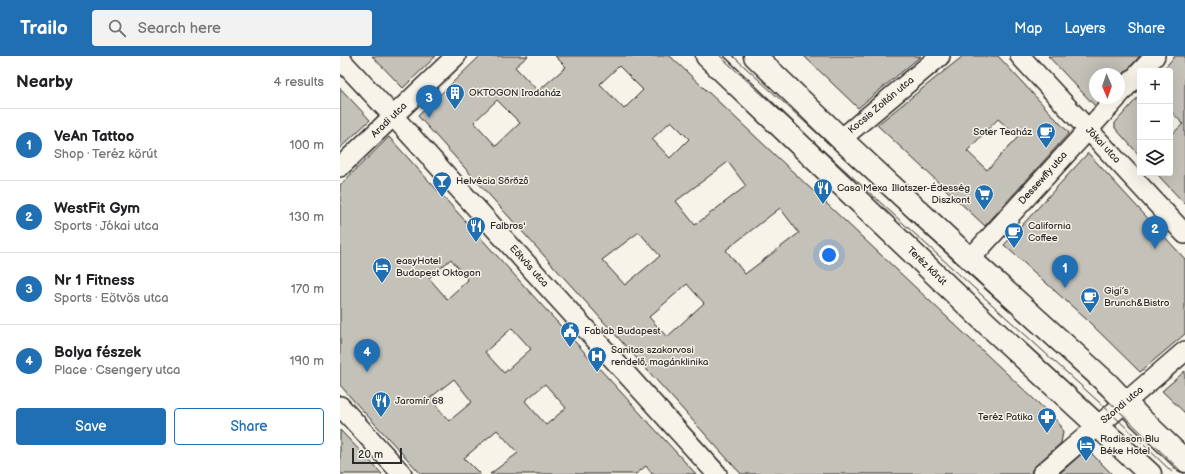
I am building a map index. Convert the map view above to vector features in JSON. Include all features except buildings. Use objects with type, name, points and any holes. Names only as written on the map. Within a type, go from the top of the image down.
[{"type":"main road","name":"Teréz körút","points":[[707,56],[987,324],[1150,474]]},
{"type":"main road","points":[[755,56],[841,139],[1108,384],[1185,461]]},
{"type":"street","name":"Aradi utca","points":[[340,167],[456,56]]},
{"type":"street","name":"Kocsis Zoltán utca","points":[[841,139],[940,56]]},
{"type":"street","name":"Jókai utca","points":[[1020,56],[1185,234]]},
{"type":"street","points":[[1144,68],[1155,56]]},
{"type":"street","name":"Eötvös utca","points":[[340,59],[717,474]]},
{"type":"street","points":[[1125,89],[1137,76]]},
{"type":"street","name":"Dessewffy utca","points":[[970,258],[1111,104]]},
{"type":"street","name":"Szondi utca","points":[[1042,474],[1185,351]]},
{"type":"street","points":[[340,406],[402,474]]},
{"type":"tram line","points":[[720,56],[1112,414],[1174,474]]},
{"type":"tram line","points":[[733,56],[1117,409],[1184,474]]},
{"type":"place","name":"OKTOGON Irodaház","points":[[455,110]]},
{"type":"place","name":"Nr 1 Fitness","points":[[429,118]]},
{"type":"place","name":"Soter Teaház","points":[[1046,149]]},
{"type":"place","name":"Helvécia Söröző","points":[[442,198]]},
{"type":"place","name":"Casa Mexa","points":[[823,205]]},
{"type":"place","name":"Illatszer-Édesség Diszkont","points":[[984,211]]},
{"type":"place","name":"Falbros'","points":[[476,243]]},
{"type":"place","name":"California Coffee","points":[[1014,249]]},
{"type":"place","name":"WestFit Gym","points":[[1155,249]]},
{"type":"place","name":"easyHotel Budapest Oktogon","points":[[382,284]]},
{"type":"place","name":"VeAn Tattoo","points":[[1065,288]]},
{"type":"place","name":"Gigi’s Brunch&Bistro","points":[[1090,314]]},
{"type":"place","name":"Fablab Budapest","points":[[570,348]]},
{"type":"place","name":"Bolya fészek","points":[[367,372]]},
{"type":"place","name":"Sanitas szakorvosi rendelő, magánklinika","points":[[597,373]]},
{"type":"place","name":"Jaromír 68","points":[[381,418]]},
{"type":"place","name":"Teréz Patika","points":[[1047,434]]},
{"type":"place","name":"Radisson Blu Béke Hotel","points":[[1086,462]]}]
